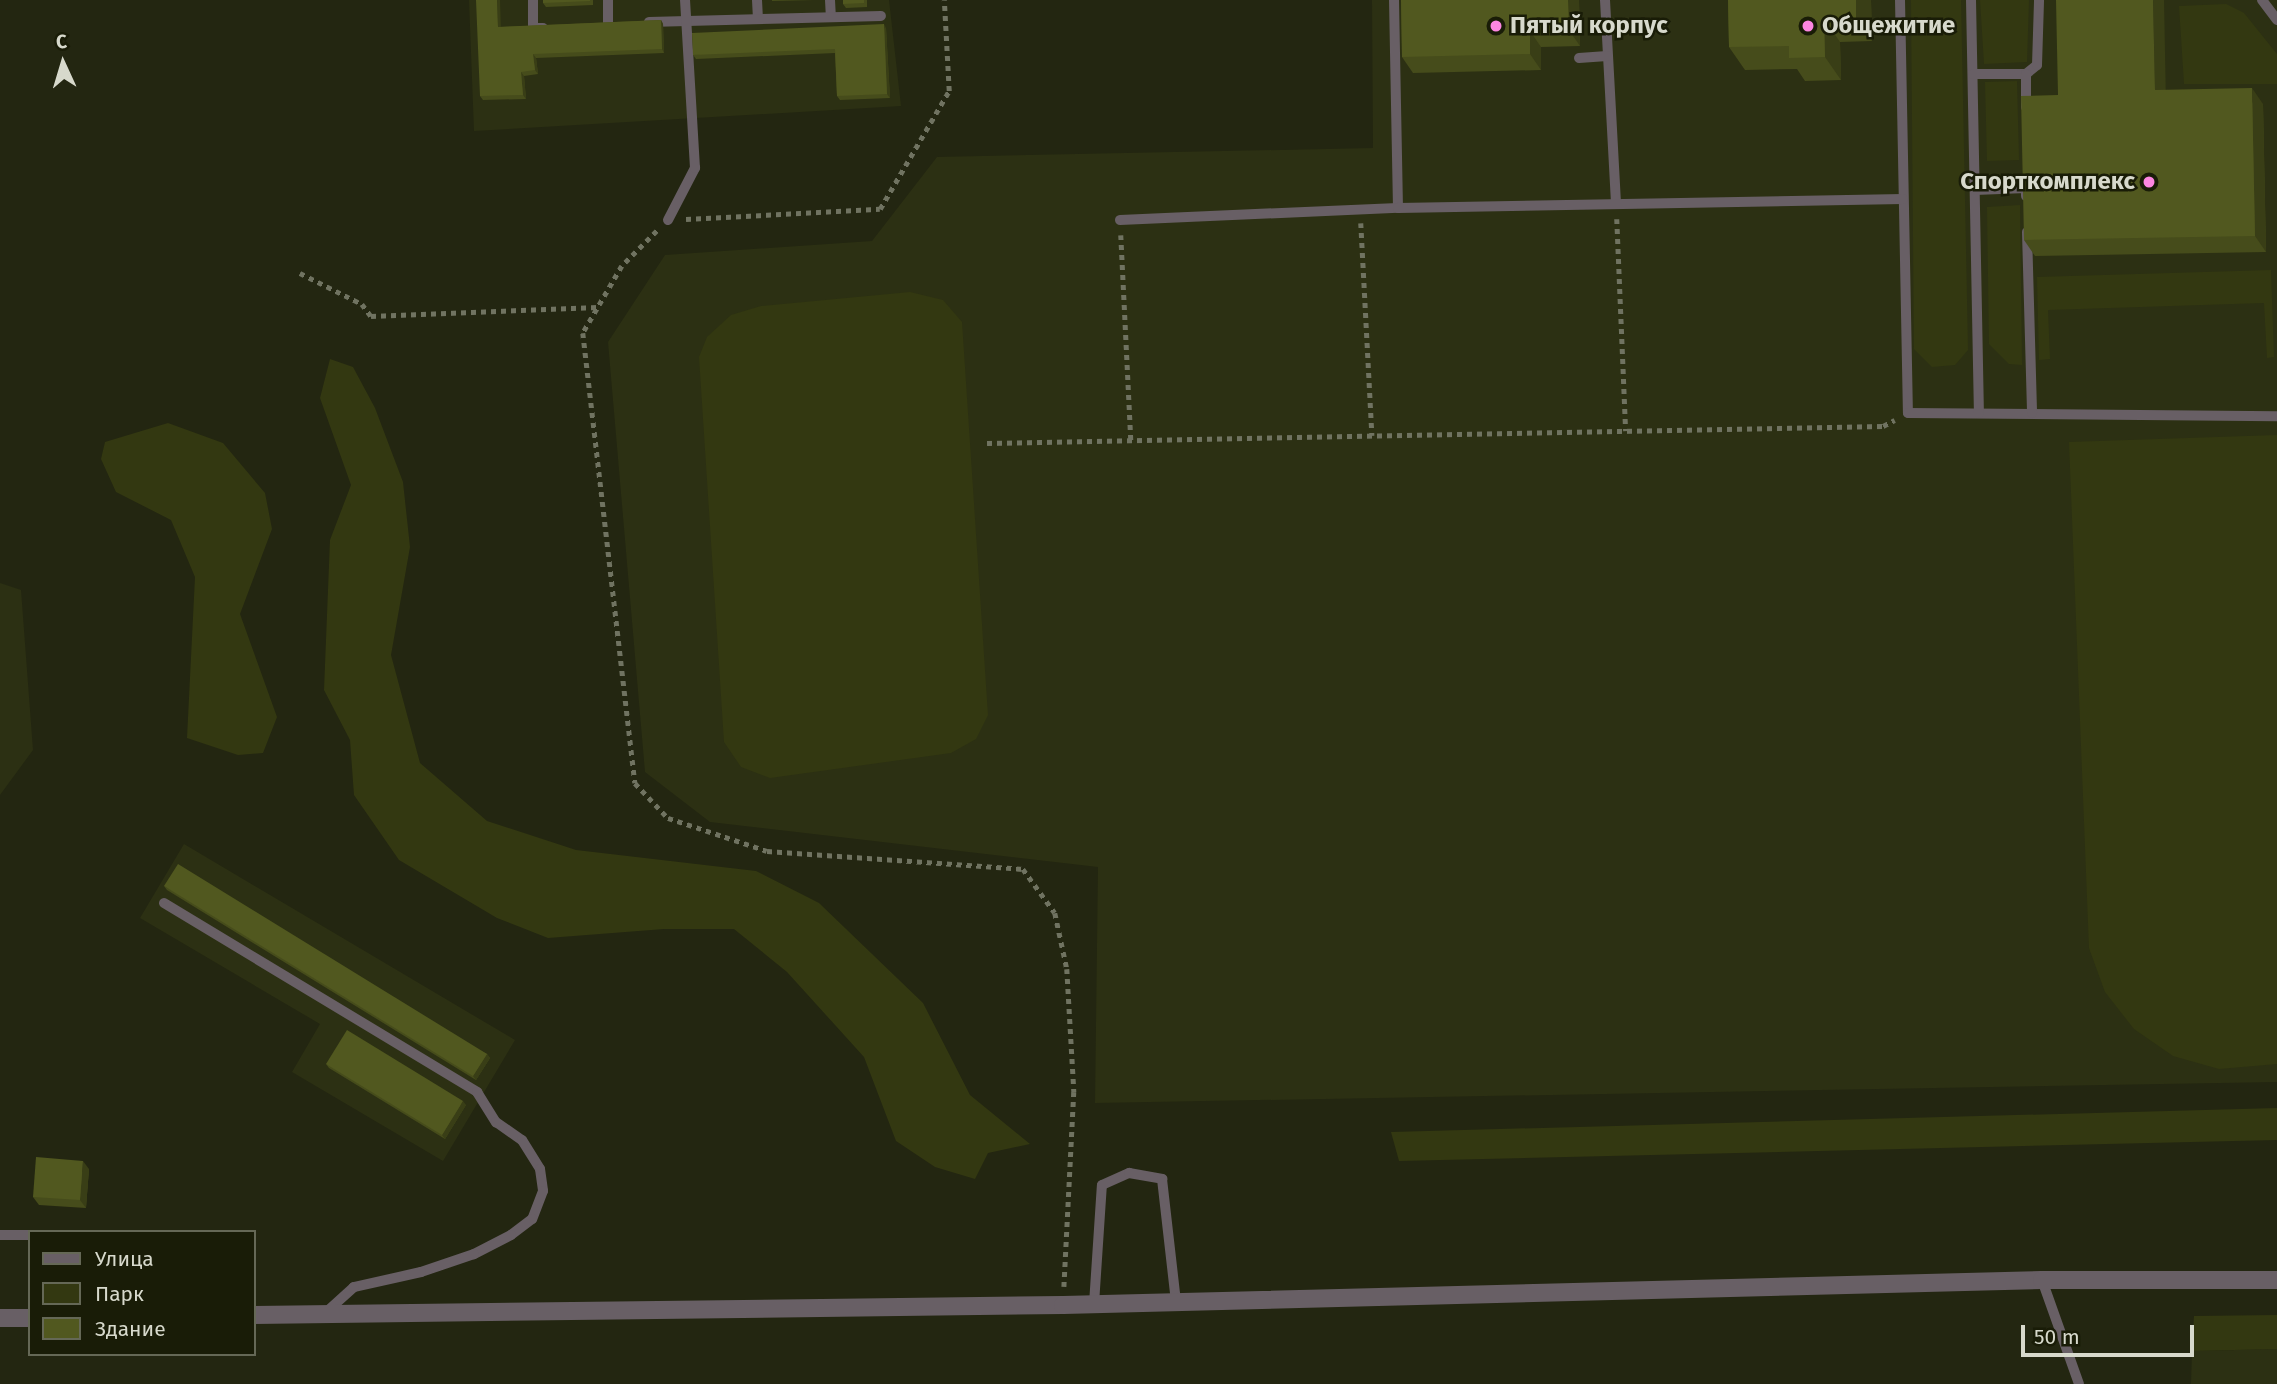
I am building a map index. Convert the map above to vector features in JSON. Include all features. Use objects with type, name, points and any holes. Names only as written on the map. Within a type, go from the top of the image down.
[{"type":"street","points":[[256,1315],[1063,1305],[2042,1280],[2277,1280]]},
{"type":"street","points":[[0,1318],[28,1318]]},
{"type":"lane","points":[[533,0],[533,28],[558,27]]},
{"type":"lane","points":[[608,0],[608,24]]},
{"type":"lane","points":[[668,220],[695,168],[685,0]]},
{"type":"lane","points":[[757,0],[758,19]]},
{"type":"lane","points":[[831,0],[831,17]]},
{"type":"lane","points":[[1394,0],[1398,208]]},
{"type":"lane","points":[[1605,0],[1616,204]]},
{"type":"lane","points":[[1900,0],[1908,414],[2277,416]]},
{"type":"lane","points":[[1971,0],[1979,413]]},
{"type":"lane","points":[[1973,74],[2026,74],[2037,65],[2039,0]]},
{"type":"lane","points":[[2262,0],[2277,20]]},
{"type":"lane","points":[[634,23],[881,16]]},
{"type":"lane","points":[[596,25],[621,24]]},
{"type":"lane","points":[[1579,58],[1607,56]]},
{"type":"lane","points":[[2026,74],[2026,125]]},
{"type":"lane","points":[[2026,176],[2032,413]]},
{"type":"lane","points":[[1975,190],[2026,188]]},
{"type":"lane","points":[[1120,220],[1398,208],[1903,199]]},
{"type":"lane","points":[[163,903],[477,1092],[496,1122],[522,1140],[540,1169],[543,1191],[532,1219],[511,1235],[474,1254],[421,1272],[354,1287],[323,1315]]},
{"type":"lane","points":[[1094,1304],[1102,1185],[1129,1173],[1162,1179],[1176,1302]]},
{"type":"lane","points":[[0,1235],[28,1235]]},
{"type":"lane","points":[[2042,1280],[2079,1384]]},
{"type":"path","points":[[944,0],[949,91],[880,209],[668,220],[622,266],[583,333],[635,783],[668,818],[768,851],[1023,869],[1055,913],[1067,969],[1074,1092],[1063,1305]]},
{"type":"path","points":[[1616,204],[1626,431]]},
{"type":"path","points":[[1361,210],[1372,436]]},
{"type":"path","points":[[1120,220],[1131,440]]},
{"type":"path","points":[[300,273],[362,304],[371,316],[598,307]]},
{"type":"path","points":[[987,443],[1883,426],[1908,414]]},
{"type":"shaded area","points":[[469,0],[889,0],[901,106],[474,131]]},
{"type":"shaded area","points":[[1372,0],[2277,0],[2277,1082],[1095,1103],[1098,867],[710,822],[645,772],[608,342],[665,255],[872,241],[937,157],[1373,148]]},
{"type":"shaded area","points":[[0,583],[21,590],[33,750],[0,795]]},
{"type":"shaded area","points":[[184,844],[515,1040],[443,1161],[292,1072],[320,1024],[140,918]]},
{"type":"shaded area","points":[[2277,1349],[2277,1384],[2191,1384],[2192,1351]]},
{"type":"green space","points":[[1911,0],[1961,0],[1968,350],[1955,365],[1932,367],[1914,349]]},
{"type":"green space","points":[[1980,0],[2029,0],[2027,62],[1984,64]]},
{"type":"green space","points":[[2226,4],[2244,13],[2277,54],[2277,84],[2184,84],[2179,6]]},
{"type":"green space","points":[[2017,81],[2019,160],[1987,161],[1985,82]]},
{"type":"green space","points":[[2020,205],[2022,365],[2009,364],[1989,344],[1987,207]]},
{"type":"green space","points":[[2271,270],[2274,357],[2267,358],[2264,303],[2048,310],[2050,359],[2039,360],[2037,277]]},
{"type":"green space","points":[[910,292],[943,300],[962,322],[988,715],[976,739],[951,753],[770,778],[741,767],[724,742],[699,357],[707,337],[731,315],[761,306]]},
{"type":"green space","points":[[330,359],[353,367],[375,408],[403,482],[410,547],[391,655],[420,763],[487,821],[576,850],[756,871],[819,903],[923,1003],[970,1095],[1030,1144],[988,1153],[975,1179],[935,1167],[896,1141],[864,1057],[787,972],[734,929],[664,929],[548,938],[497,918],[399,860],[354,795],[350,740],[324,690],[330,540],[351,485],[320,398]]},
{"type":"green space","points":[[168,423],[223,443],[265,493],[272,529],[240,614],[277,717],[263,753],[238,755],[187,738],[195,577],[171,520],[116,492],[101,459],[105,442]]},
{"type":"green space","points":[[2277,435],[2277,1064],[2219,1069],[2173,1056],[2134,1029],[2105,992],[2089,948],[2069,442]]},
{"type":"green space","points":[[2277,1108],[2277,1140],[1399,1161],[1391,1132]]},
{"type":"green space","points":[[2277,1315],[2277,1349],[2192,1351],[2194,1316]]},
{"type":"building","points":[[476,0],[497,0],[498,27],[661,20],[662,49],[533,54],[535,70],[521,72],[523,95],[480,96]]},
{"type":"building","points":[[543,0],[590,0],[590,1],[543,3]]},
{"type":"building","points":[[843,0],[864,0],[864,3],[843,4]]},
{"type":"building","name":"Пятый корпус","points":[[1401,0],[1568,0],[1569,30],[1530,31],[1530,54],[1402,57]]},
{"type":"building","points":[[1728,0],[1856,0],[1856,18],[1824,19],[1825,57],[1789,58],[1789,46],[1729,47]]},
{"type":"building","name":"Спорткомплекс","points":[[2056,0],[2153,0],[2155,90],[2252,88],[2255,236],[2024,240],[2021,96],[2058,95]]},
{"type":"building","points":[[884,24],[887,94],[837,96],[835,49],[693,55],[692,33]]},
{"type":"building","points":[[178,864],[487,1054],[473,1076],[164,886]]},
{"type":"building","points":[[347,1030],[463,1101],[442,1135],[326,1064]]},
{"type":"building","points":[[36,1157],[83,1161],[80,1200],[33,1197]]},
{"type":"place","name":"Пятый корпус","points":[[1496,26]]},
{"type":"place","name":"Общежитие","points":[[1808,26]]},
{"type":"place","name":"Спорткомплекс","points":[[2149,182]]}]
